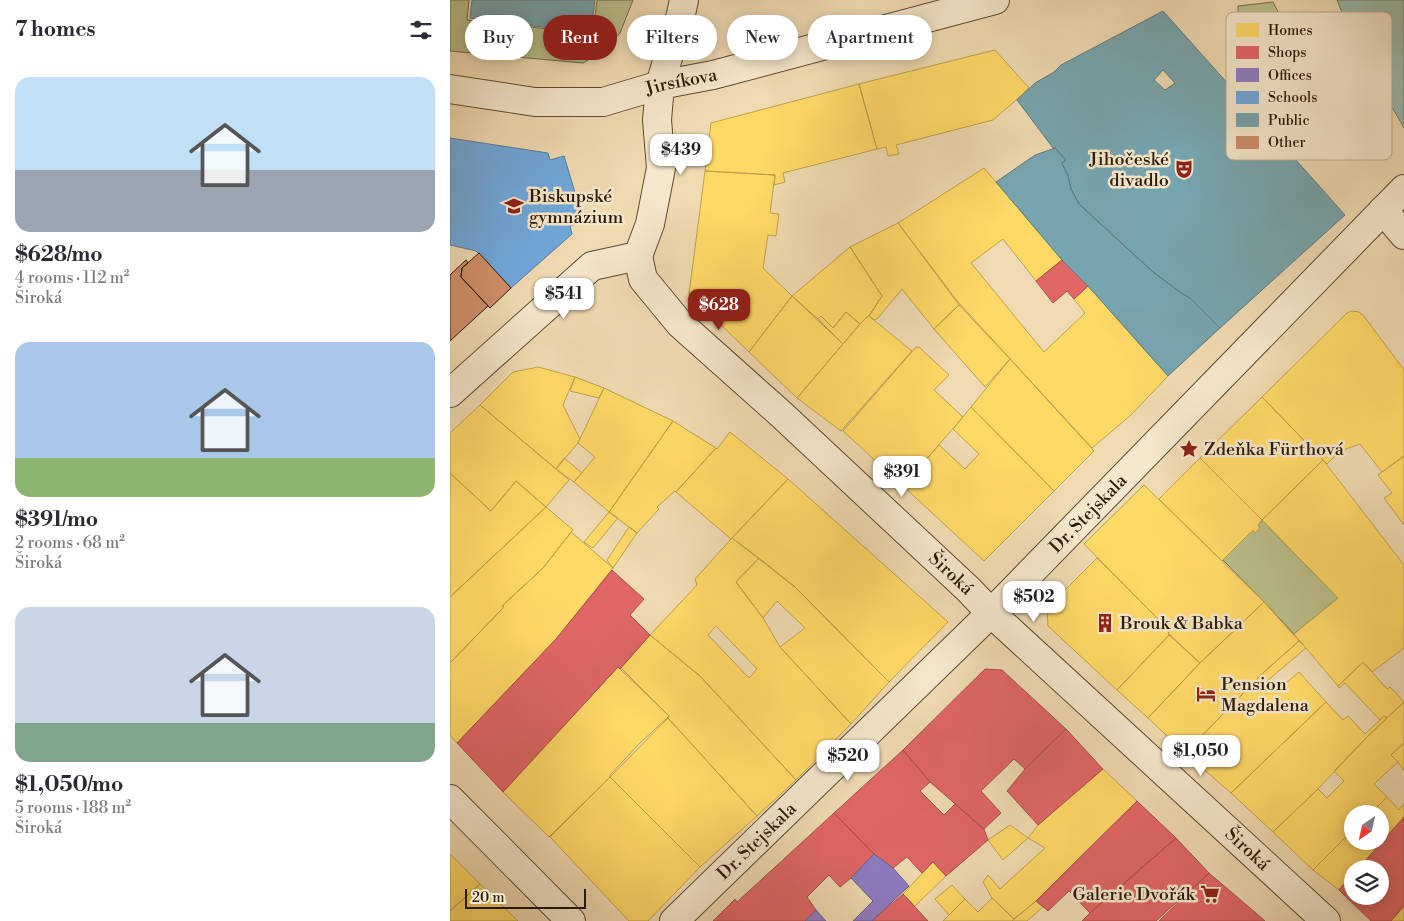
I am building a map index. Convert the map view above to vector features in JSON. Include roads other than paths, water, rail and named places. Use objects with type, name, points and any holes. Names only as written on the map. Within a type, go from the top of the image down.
[{"type":"street","points":[[450,393],[592,266],[638,256],[650,224],[661,168],[657,120],[660,85],[684,0]]},
{"type":"street","name":"Jirsíkova","points":[[450,89],[535,102],[603,102],[660,85],[713,75],[995,0]]},
{"type":"street","name":"Dr. Stejskala","points":[[674,921],[991,613],[1404,189]]},
{"type":"street","points":[[1375,218],[1404,235]]},
{"type":"street","name":"Široká","points":[[638,256],[644,279],[680,324],[782,415],[968,589],[991,613],[1326,921]]},
{"type":"street","points":[[450,799],[571,921]]},
{"type":"place","name":"Jihočeské divadlo","points":[[1184,169]]},
{"type":"place","name":"Biskupské gymnázium","points":[[514,206]]},
{"type":"place","name":"Zdeňka Fürthová","points":[[1189,449]]},
{"type":"place","name":"Brouk & Babka","points":[[1105,623]]},
{"type":"place","name":"Pension Magdalena","points":[[1206,694]]},
{"type":"place","name":"Galerie Dvořák","points":[[1210,894]]}]
